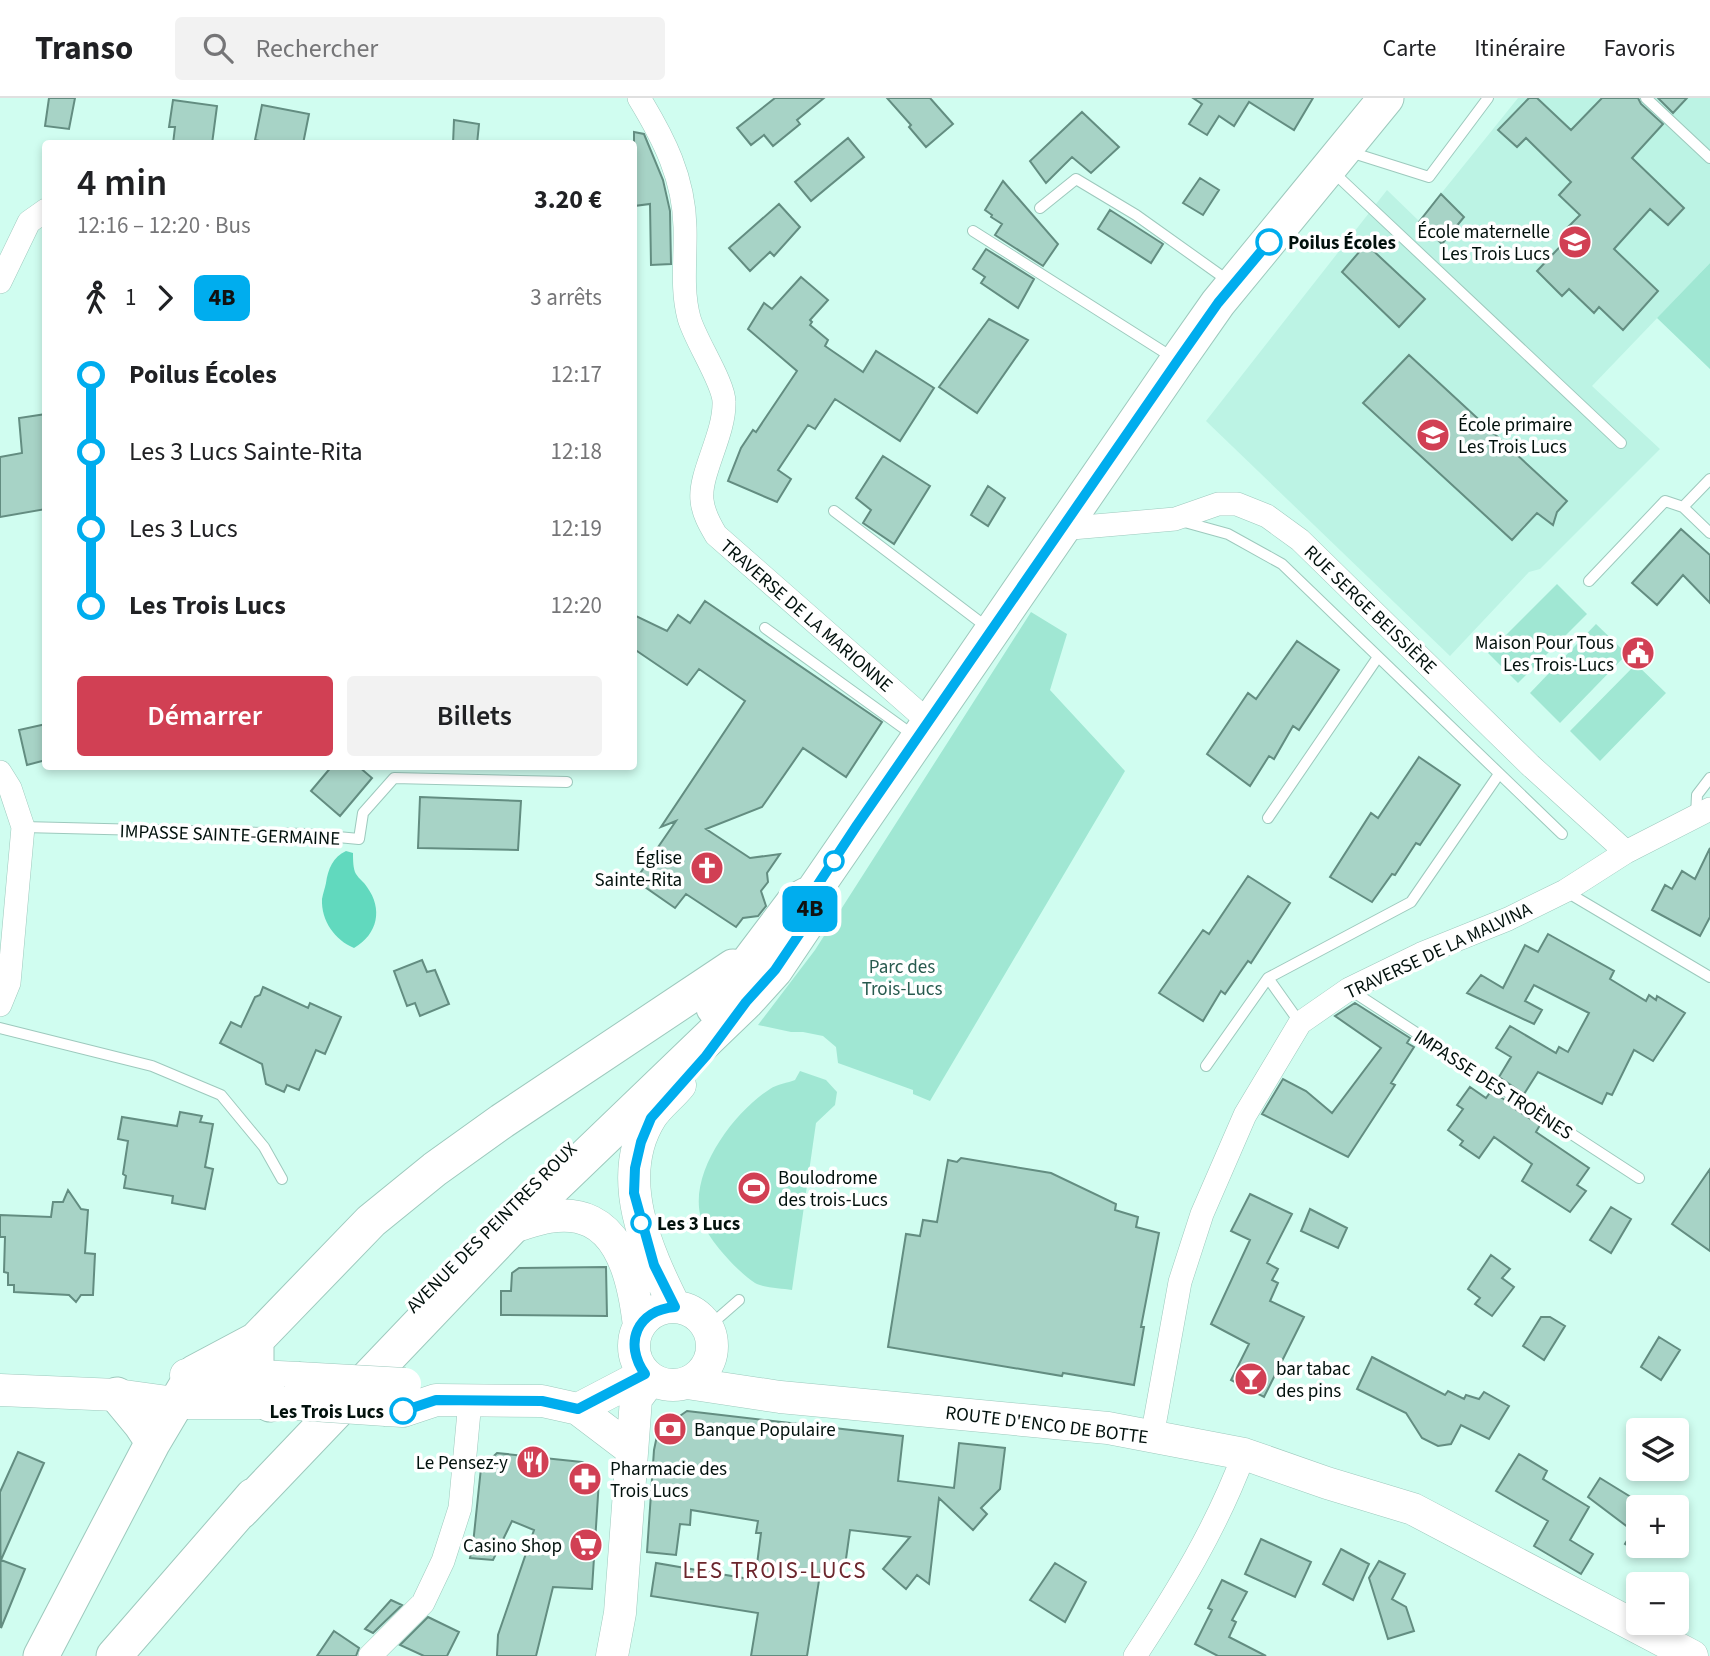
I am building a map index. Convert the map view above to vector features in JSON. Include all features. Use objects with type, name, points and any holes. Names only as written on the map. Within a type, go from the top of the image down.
[{"type":"main road","points":[[117,1395],[194,1373],[256,1340],[371,1221],[435,1169],[502,1121],[764,962],[794,902],[813,892],[1060,528],[1218,303],[1386,98]]},
{"type":"main road","name":"AVENUE DES PEINTRES ROUX","points":[[240,1512],[512,1227],[746,1002],[764,962]]},
{"type":"main road","name":"AVENUE DES PEINTRES ROUX","points":[[114,1656],[240,1512],[411,1305],[576,1140],[652,1071],[764,962]]},
{"type":"main road","points":[[675,1307],[654,1265],[634,1193],[635,1168],[641,1142],[651,1118],[720,1039],[746,1002]]},
{"type":"main road","points":[[512,1227],[550,1217],[573,1217],[591,1222],[608,1234],[621,1250],[631,1275],[656,1366]]},
{"type":"main road","points":[[612,1656],[620,1613],[636,1399],[656,1366],[654,1311],[675,1307],[694,1312],[729,1369],[762,1394]]},
{"type":"main road","points":[[542,1401],[605,1373],[656,1366],[704,1371],[710,1339]]},
{"type":"main road","points":[[256,1340],[277,1390]]},
{"type":"main road","points":[[578,1409],[656,1366]]},
{"type":"main road","name":"ROUTE D'ENCO DE BOTTE","points":[[656,1366],[762,1394],[1108,1428],[1244,1454],[1326,1483],[1413,1509],[1692,1656]]},
{"type":"main road","points":[[194,1373],[386,1410],[403,1411],[436,1400],[542,1401],[578,1409],[633,1440]]},
{"type":"main road","points":[[41,1656],[153,1442],[194,1373]]},
{"type":"main road","points":[[0,1390],[117,1395],[175,1403],[277,1390],[405,1384],[436,1400]]},
{"type":"main road","points":[[117,1395],[153,1442]]},
{"type":"main road","name":"ROUTE D'ENCO DE BOTTE","points":[[1326,1483],[1653,1656]]},
{"type":"street","name":"TRAVERSE DE LA MARIONNE","points":[[639,98],[666,142],[683,197],[684,294],[690,320],[724,399],[722,429],[702,499],[708,520],[716,535],[924,731]]},
{"type":"street","points":[[0,282],[29,222],[42,213]]},
{"type":"street","name":"RUE SERGE BEISSIÈRE","points":[[1060,528],[1175,519],[1219,504],[1237,504],[1267,516],[1300,540],[1530,765],[1626,852]]},
{"type":"street","points":[[0,772],[10,788],[23,827],[9,982],[0,1005]]},
{"type":"street","name":"TRAVERSE DE LA MALVINA","points":[[1152,1437],[1180,1282],[1202,1214],[1245,1115],[1300,1023],[1349,989],[1421,954],[1508,919],[1565,891],[1626,852],[1703,812]]},
{"type":"street","points":[[370,1656],[423,1603],[443,1562],[460,1508],[470,1401]]},
{"type":"street","points":[[1136,1656],[1183,1582],[1231,1490],[1244,1454]]},
{"type":"lane","points":[[1336,159],[1429,177],[1488,98]]},
{"type":"lane","points":[[1646,98],[1710,158]]},
{"type":"lane","points":[[1336,159],[1621,443]]},
{"type":"lane","points":[[1040,208],[1076,179],[1136,215],[1234,285]]},
{"type":"lane","points":[[973,231],[1178,360]]},
{"type":"lane","points":[[1683,507],[1710,479]]},
{"type":"lane","points":[[1589,580],[1665,501],[1683,507],[1710,533]]},
{"type":"lane","points":[[834,511],[992,631]]},
{"type":"lane","points":[[1175,519],[1228,534],[1282,564],[1562,834]]},
{"type":"lane","points":[[765,628],[924,731]]},
{"type":"lane","points":[[1268,818],[1378,657]]},
{"type":"lane","points":[[1206,1066],[1268,978],[1410,902],[1499,774]]},
{"type":"lane","name":"IMPASSE SAINTE-GERMAINE","points":[[23,827],[306,834],[359,839],[363,813],[394,778],[567,782]]},
{"type":"lane","points":[[1703,812],[1698,795],[1710,778]]},
{"type":"lane","points":[[1565,891],[1710,977]]},
{"type":"lane","points":[[1268,978],[1300,1023]]},
{"type":"lane","name":"IMPASSE DES TROÈNES","points":[[1349,989],[1639,1178]]},
{"type":"lane","points":[[0,1028],[152,1066],[221,1095],[264,1147],[282,1179]]},
{"type":"lane","points":[[710,1339],[739,1300]]},
{"type":"shaded area","name":"École primaire Les Trois Lucs","points":[[1518,98],[1710,98],[1710,263],[1592,386],[1660,449],[1540,569],[1529,572],[1450,656],[1206,421],[1387,190],[1419,221]]},
{"type":"shaded area","points":[[346,851],[353,853],[355,872],[372,895],[376,912],[373,928],[354,948],[330,929],[322,907],[330,868],[334,860]]},
{"type":"green space","points":[[1710,263],[1710,369],[1657,318]]},
{"type":"green space","points":[[1557,584],[1587,614],[1518,683],[1488,653]]},
{"type":"green space","name":"Parc des Trois-Lucs","points":[[1031,612],[1067,634],[1050,690],[1125,771],[930,1101],[913,1094],[913,1090],[838,1063],[836,1047],[823,1036],[758,1025],[815,950]]},
{"type":"green space","points":[[1596,624],[1627,654],[1560,723],[1530,693]]},
{"type":"green space","points":[[1636,664],[1666,693],[1600,761],[1570,731]]},
{"type":"green space","name":"Boulodrome des trois-Lucs","points":[[800,1071],[826,1080],[837,1092],[835,1105],[816,1123],[792,1290],[759,1285],[740,1271],[709,1235],[701,1218],[699,1200],[701,1182],[708,1163],[729,1128],[756,1099],[773,1087],[795,1080]]},
{"type":"building","points":[[49,98],[75,98],[69,129],[45,126]]},
{"type":"building","points":[[775,98],[824,98],[797,120],[800,124],[773,146],[764,135],[751,145],[737,128]]},
{"type":"building","points":[[887,98],[930,98],[953,124],[926,147]]},
{"type":"building","points":[[1193,98],[1313,98],[1294,130],[1249,102],[1234,126],[1219,116],[1207,135],[1189,124],[1202,104]]},
{"type":"building","points":[[1529,98],[1537,98],[1571,130],[1602,98],[1638,98],[1663,124],[1632,158],[1684,208],[1668,225],[1650,209],[1614,249],[1658,291],[1623,330],[1599,307],[1594,313],[1569,289],[1562,296],[1537,271],[1572,234],[1567,228],[1580,215],[1559,195],[1571,182],[1526,138],[1517,147],[1498,130]]},
{"type":"building","points":[[1658,98],[1687,98],[1673,113]]},
{"type":"building","points":[[173,100],[217,106],[213,140],[173,140],[175,127],[169,127]]},
{"type":"building","points":[[262,105],[309,114],[304,140],[255,140]]},
{"type":"building","points":[[1082,112],[1119,147],[1091,173],[1072,157],[1046,183],[1030,161]]},
{"type":"building","points":[[454,120],[479,124],[477,140],[453,140]]},
{"type":"building","points":[[634,132],[644,134],[663,180],[670,211],[671,264],[651,265],[650,204],[637,206],[637,140],[634,140]]},
{"type":"building","points":[[848,138],[864,157],[811,201],[795,182]]},
{"type":"building","points":[[1200,178],[1219,190],[1203,215],[1183,203]]},
{"type":"building","points":[[1003,181],[1058,244],[1043,266],[995,235],[1002,224],[985,210]]},
{"type":"building","points":[[1441,194],[1464,217],[1442,244],[1419,222]]},
{"type":"building","points":[[779,204],[800,227],[774,256],[770,252],[750,271],[729,248]]},
{"type":"building","points":[[1110,210],[1163,244],[1151,263],[1098,229]]},
{"type":"building","points":[[1366,244],[1425,299],[1399,327],[1342,272]]},
{"type":"building","points":[[986,249],[1034,279],[1018,308],[981,283],[985,277],[973,269]]},
{"type":"building","points":[[801,277],[828,300],[810,320],[810,325],[828,340],[825,346],[863,372],[876,351],[934,388],[900,441],[835,399],[815,429],[808,425],[778,470],[791,479],[777,502],[728,481],[741,448],[753,430],[756,432],[797,371],[748,329],[764,303],[772,309]]},
{"type":"building","points":[[989,319],[1028,340],[977,413],[939,387]]},
{"type":"building","points":[[1409,355],[1567,501],[1557,512],[1553,525],[1537,513],[1512,540],[1363,403]]},
{"type":"building","points":[[42,415],[42,510],[0,517],[0,457],[22,453],[19,418]]},
{"type":"building","points":[[883,456],[930,486],[894,544],[863,523],[871,510],[856,498]]},
{"type":"building","points":[[988,486],[1005,498],[988,526],[971,515]]},
{"type":"building","points":[[1681,529],[1710,555],[1710,603],[1683,575],[1657,605],[1632,583]]},
{"type":"building","points":[[705,601],[882,722],[846,777],[803,748],[762,807],[706,829],[750,858],[780,854],[767,873],[768,882],[761,891],[766,906],[758,916],[743,918],[736,927],[686,894],[675,908],[640,882],[642,878],[639,875],[676,821],[661,827],[745,701],[699,669],[687,685],[637,651],[637,616],[667,631],[678,615],[690,623]]},
{"type":"building","points":[[1297,641],[1339,670],[1299,730],[1293,726],[1274,759],[1269,756],[1250,786],[1207,754],[1248,693],[1256,699]]},
{"type":"building","points":[[42,725],[42,761],[27,765],[19,730]]},
{"type":"building","points":[[1419,757],[1460,785],[1420,845],[1416,843],[1395,875],[1392,874],[1372,902],[1330,877],[1371,813],[1378,818]]},
{"type":"building","points":[[329,770],[363,770],[372,778],[340,816],[311,791]]},
{"type":"building","points":[[420,797],[521,801],[518,850],[418,848]]},
{"type":"building","points":[[1710,848],[1710,917],[1700,936],[1652,910],[1665,885],[1672,889],[1682,871],[1695,879]]},
{"type":"building","points":[[1248,876],[1290,903],[1251,963],[1248,961],[1225,994],[1221,991],[1203,1021],[1159,993],[1203,930],[1209,934]]},
{"type":"building","points":[[1548,934],[1614,971],[1610,979],[1646,1001],[1649,995],[1656,1000],[1657,996],[1685,1013],[1653,1061],[1634,1050],[1612,1095],[1607,1093],[1602,1104],[1538,1072],[1524,1094],[1499,1077],[1511,1057],[1496,1048],[1510,1026],[1556,1053],[1559,1047],[1568,1052],[1589,1013],[1534,985],[1525,1001],[1542,1010],[1534,1024],[1467,993],[1481,975],[1503,988],[1525,945],[1538,952]]},
{"type":"building","points":[[422,960],[427,972],[435,970],[449,1004],[420,1016],[415,1003],[407,1006],[394,971]]},
{"type":"building","points":[[263,987],[308,1008],[310,1003],[341,1017],[325,1054],[316,1050],[299,1090],[287,1085],[284,1092],[266,1084],[262,1064],[220,1043],[231,1022],[241,1027],[255,997],[260,995]]},
{"type":"building","points":[[1355,1003],[1410,1038],[1407,1043],[1414,1047],[1391,1083],[1395,1085],[1348,1157],[1262,1114],[1283,1079],[1306,1091],[1332,1113],[1381,1048],[1335,1016]]},
{"type":"building","points":[[1470,1087],[1486,1098],[1491,1091],[1516,1107],[1515,1109],[1540,1125],[1536,1132],[1589,1168],[1577,1185],[1586,1191],[1570,1212],[1522,1181],[1532,1164],[1494,1137],[1479,1158],[1460,1145],[1463,1141],[1448,1130],[1463,1109],[1457,1105]]},
{"type":"building","points":[[180,1112],[202,1116],[200,1122],[213,1124],[205,1167],[213,1169],[205,1209],[172,1203],[173,1196],[124,1188],[126,1176],[123,1174],[128,1141],[118,1139],[122,1117],[177,1126]]},
{"type":"building","points":[[961,1158],[1051,1173],[1116,1204],[1115,1210],[1138,1217],[1136,1227],[1159,1233],[1141,1327],[1144,1327],[1134,1385],[888,1347],[906,1234],[920,1236],[923,1220],[937,1222],[948,1160],[957,1162]]},
{"type":"building","points":[[1710,1169],[1710,1251],[1672,1224]]},
{"type":"building","points":[[68,1190],[81,1209],[88,1210],[85,1253],[95,1254],[93,1295],[81,1295],[76,1302],[69,1295],[14,1292],[14,1285],[8,1285],[8,1273],[4,1272],[5,1237],[0,1237],[0,1215],[51,1217],[53,1202],[63,1202]]},
{"type":"building","points":[[1250,1194],[1292,1214],[1267,1263],[1278,1269],[1272,1280],[1278,1283],[1270,1301],[1304,1317],[1264,1397],[1231,1380],[1249,1344],[1211,1324],[1250,1240],[1231,1231]]},
{"type":"building","points":[[1611,1207],[1631,1219],[1611,1253],[1590,1240]]},
{"type":"building","points":[[1310,1209],[1347,1228],[1338,1248],[1301,1231]]},
{"type":"building","points":[[1491,1255],[1510,1269],[1502,1278],[1514,1287],[1492,1316],[1475,1304],[1480,1298],[1468,1289]]},
{"type":"building","points":[[606,1267],[607,1316],[501,1315],[501,1291],[511,1291],[512,1273],[519,1268]]},
{"type":"building","points":[[1541,1317],[1550,1317],[1565,1326],[1544,1360],[1523,1346]]},
{"type":"building","points":[[1659,1337],[1680,1350],[1661,1380],[1641,1367]]},
{"type":"building","points":[[1372,1357],[1445,1395],[1448,1391],[1464,1399],[1466,1395],[1479,1399],[1484,1392],[1509,1406],[1489,1439],[1461,1425],[1451,1444],[1438,1446],[1422,1438],[1406,1413],[1357,1389]]},
{"type":"building","points":[[687,1411],[903,1436],[898,1481],[954,1488],[959,1443],[1005,1448],[1000,1489],[981,1508],[987,1514],[973,1530],[939,1498],[929,1584],[917,1575],[906,1589],[883,1569],[910,1537],[850,1530],[845,1566],[827,1563],[826,1569],[821,1568],[807,1656],[751,1656],[758,1613],[651,1596],[656,1563],[755,1580],[761,1533],[756,1533],[758,1521],[691,1510],[690,1525],[680,1524],[676,1555],[647,1552],[654,1450],[658,1431]]},
{"type":"building","points":[[18,1452],[44,1463],[1,1560],[25,1569],[1,1628],[0,1492]]},
{"type":"building","points":[[497,1453],[582,1462],[591,1466],[599,1480],[592,1589],[553,1587],[536,1656],[497,1656],[498,1635],[534,1530],[512,1521],[493,1560],[470,1558],[481,1468]]},
{"type":"building","points":[[1519,1454],[1547,1471],[1543,1479],[1589,1507],[1570,1540],[1593,1554],[1581,1574],[1534,1546],[1548,1521],[1496,1491]]},
{"type":"building","points":[[1600,1478],[1628,1495],[1626,1526],[1588,1497]]},
{"type":"building","points":[[1261,1539],[1311,1562],[1295,1597],[1245,1574]]},
{"type":"building","points":[[1341,1549],[1369,1564],[1353,1600],[1323,1584]]},
{"type":"building","points":[[1379,1561],[1405,1574],[1392,1599],[1406,1607],[1414,1631],[1388,1639],[1369,1578]]},
{"type":"building","points":[[1055,1563],[1086,1582],[1065,1622],[1030,1600]]},
{"type":"building","points":[[1222,1580],[1247,1592],[1232,1620],[1236,1622],[1229,1637],[1266,1656],[1218,1656],[1195,1644],[1212,1610],[1208,1608]]},
{"type":"building","points":[[391,1600],[402,1605],[373,1633],[365,1629]]},
{"type":"building","points":[[428,1617],[459,1632],[447,1656],[424,1656],[400,1645]]},
{"type":"building","points":[[334,1631],[359,1648],[356,1656],[317,1656]]},
{"type":"bus line","name":"4B","points":[[403,1411],[436,1400],[542,1401],[578,1409],[645,1374],[635,1356],[635,1336],[639,1326],[654,1311],[675,1307],[654,1265],[634,1193],[635,1168],[641,1142],[651,1118],[706,1056],[746,1002],[775,970],[808,921],[813,892],[857,825],[1218,303],[1269,242]]},
{"type":"place","name":"Poilus Écoles","points":[[1269,242]]},
{"type":"place","name":"École maternelle Les Trois Lucs","points":[[1575,242]]},
{"type":"place","name":"École primaire Les Trois Lucs","points":[[1433,435]]},
{"type":"place","name":"Maison Pour Tous Les Trois-Lucs","points":[[1638,653]]},
{"type":"place","name":"Église Sainte-Rita","points":[[707,868]]},
{"type":"place","name":"Boulodrome des trois-Lucs","points":[[754,1188]]},
{"type":"place","name":"Les 3 Lucs","points":[[641,1223]]},
{"type":"place","name":"bar tabac des pins","points":[[1251,1379]]},
{"type":"place","name":"Les Trois Lucs","points":[[403,1411]]},
{"type":"place","name":"Banque Populaire","points":[[670,1429]]},
{"type":"place","name":"Le Pensez-y","points":[[533,1462]]},
{"type":"place","name":"Pharmacie des Trois Lucs","points":[[585,1479]]},
{"type":"place","name":"Casino Shop","points":[[586,1545]]},
{"type":"district","name":"LES TROIS-LUCS","points":[[775,1570]]}]
